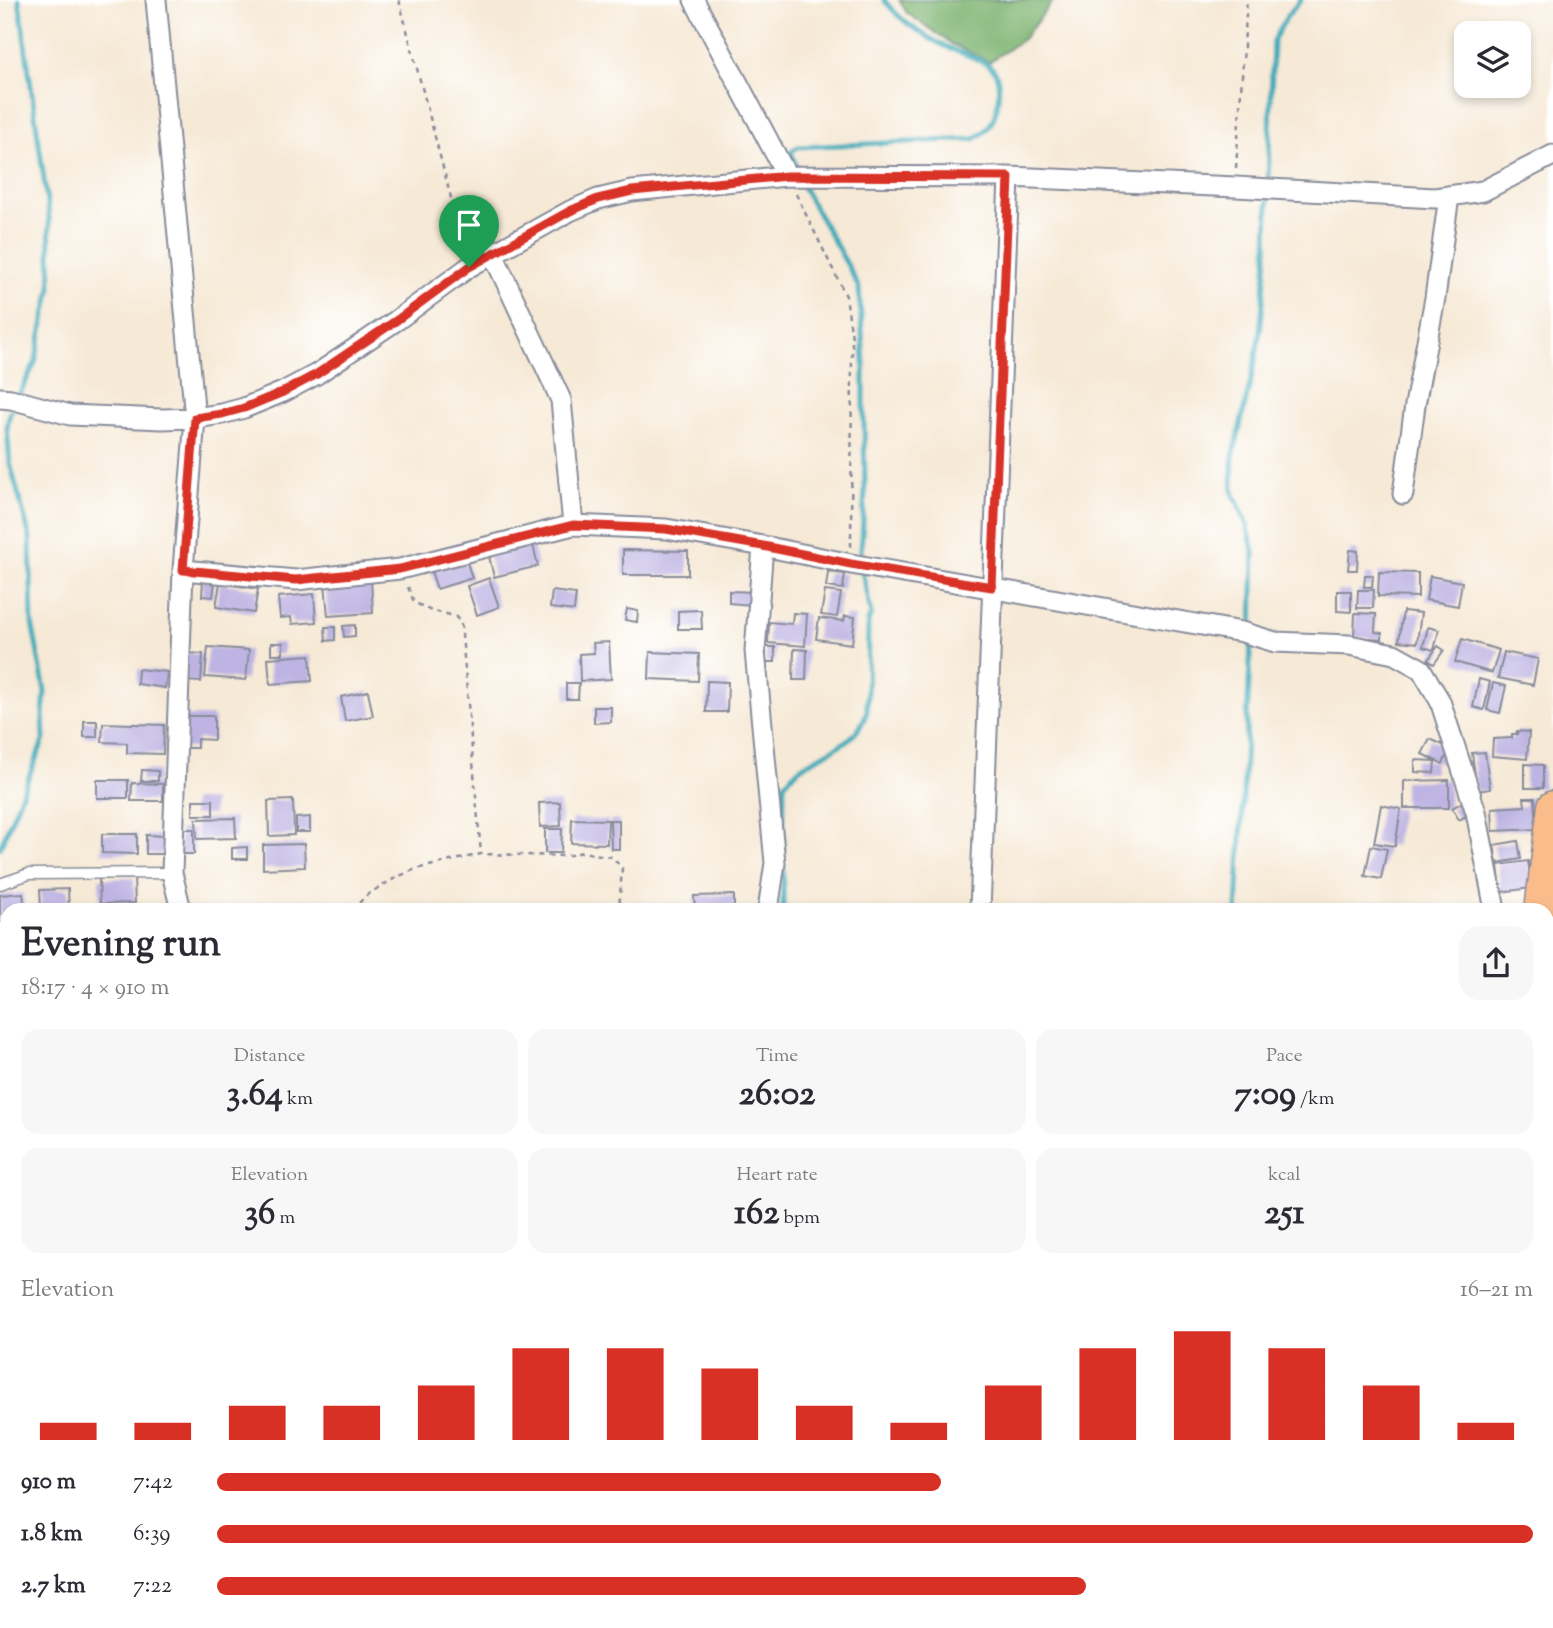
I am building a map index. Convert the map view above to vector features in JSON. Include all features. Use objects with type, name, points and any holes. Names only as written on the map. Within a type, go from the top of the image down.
[{"type":"main road","points":[[1541,903],[1553,806]]},
{"type":"street","points":[[156,0],[195,418],[183,570],[172,873],[179,903]]},
{"type":"street","points":[[694,0],[787,176]]},
{"type":"street","points":[[0,398],[70,415],[162,419],[195,418],[244,408],[317,374],[469,267],[570,211],[598,199],[632,191],[787,176],[1009,177],[1435,198],[1483,191],[1553,155]]},
{"type":"street","points":[[980,903],[1009,177]]},
{"type":"street","points":[[1402,494],[1449,196]]},
{"type":"street","points":[[493,254],[561,400],[573,525]]},
{"type":"street","points":[[183,570],[296,580],[400,569],[573,525],[666,529],[1242,632],[1275,642],[1349,645],[1394,654],[1421,668],[1440,701],[1476,812],[1494,903]]},
{"type":"street","points":[[763,546],[755,651],[775,863],[769,903]]},
{"type":"lane","points":[[0,884],[29,874],[172,873]]},
{"type":"path","points":[[399,0],[469,267]]},
{"type":"path","points":[[1236,187],[1247,0]]},
{"type":"path","points":[[787,176],[846,296],[852,338],[851,564]]},
{"type":"path","points":[[400,569],[414,602],[429,610],[455,616],[461,623],[481,854]]},
{"type":"path","points":[[359,903],[368,894],[416,869],[481,854],[567,856],[582,852],[612,857],[622,868],[620,903]]},
{"type":"green space","points":[[899,0],[1054,0],[1023,39],[989,62],[952,44],[907,13]]},
{"type":"building","points":[[532,541],[538,566],[494,577],[488,552]]},
{"type":"building","points":[[623,550],[688,551],[688,575],[623,575]]},
{"type":"building","points":[[1350,550],[1358,551],[1357,570],[1348,570]]},
{"type":"building","points":[[465,556],[472,578],[437,589],[430,568]]},
{"type":"building","points":[[828,572],[845,574],[843,589],[826,587]]},
{"type":"building","points":[[1379,572],[1418,573],[1418,597],[1378,596]]},
{"type":"building","points":[[1365,575],[1373,575],[1372,587],[1364,587]]},
{"type":"building","points":[[1430,576],[1462,582],[1458,606],[1426,600]]},
{"type":"building","points":[[489,578],[499,607],[477,615],[467,586]]},
{"type":"building","points":[[203,580],[215,581],[213,597],[202,596]]},
{"type":"building","points":[[371,580],[373,613],[328,616],[325,583]]},
{"type":"building","points":[[220,583],[258,589],[254,613],[216,607]]},
{"type":"building","points":[[1358,590],[1374,590],[1373,608],[1357,608]]},
{"type":"building","points":[[552,591],[576,594],[574,611],[550,608]]},
{"type":"building","points":[[729,591],[754,592],[753,605],[729,603]]},
{"type":"building","points":[[825,591],[841,593],[837,617],[821,615]]},
{"type":"building","points":[[1337,591],[1351,591],[1351,612],[1337,611]]},
{"type":"building","points":[[314,594],[316,622],[292,624],[291,617],[280,618],[278,597]]},
{"type":"building","points":[[627,609],[638,611],[637,622],[625,620]]},
{"type":"building","points":[[701,610],[702,629],[678,629],[678,611]]},
{"type":"building","points":[[1403,611],[1421,613],[1417,643],[1399,641]]},
{"type":"building","points":[[793,613],[807,614],[805,646],[768,643],[769,622],[792,624]]},
{"type":"building","points":[[1355,613],[1376,614],[1375,632],[1382,633],[1382,639],[1354,637]]},
{"type":"building","points":[[845,616],[855,617],[852,644],[816,639],[819,618],[844,621]]},
{"type":"building","points":[[355,625],[355,636],[344,637],[343,626]]},
{"type":"building","points":[[325,627],[335,627],[335,640],[326,641]]},
{"type":"building","points":[[1428,627],[1439,630],[1434,650],[1423,647]]},
{"type":"building","points":[[1462,639],[1499,650],[1492,673],[1455,662]]},
{"type":"building","points":[[609,642],[611,679],[580,681],[579,654],[594,653],[593,643]]},
{"type":"building","points":[[271,643],[283,643],[283,654],[271,654]]},
{"type":"building","points":[[1438,646],[1444,650],[1434,664],[1428,660]]},
{"type":"building","points":[[208,647],[249,650],[246,680],[205,677]]},
{"type":"building","points":[[766,647],[775,647],[775,662],[766,662]]},
{"type":"building","points":[[794,649],[807,650],[806,680],[793,680]]},
{"type":"building","points":[[650,652],[699,654],[698,681],[649,679]]},
{"type":"building","points":[[1504,652],[1538,659],[1533,685],[1498,678]]},
{"type":"building","points":[[185,653],[203,654],[201,682],[184,681]]},
{"type":"building","points":[[310,655],[312,681],[270,684],[268,658]]},
{"type":"building","points":[[138,669],[167,672],[165,688],[137,684]]},
{"type":"building","points":[[1479,679],[1490,682],[1484,710],[1473,707]]},
{"type":"building","points":[[707,681],[728,682],[727,712],[706,712]]},
{"type":"building","points":[[566,683],[579,683],[578,699],[566,699]]},
{"type":"building","points":[[1493,683],[1506,686],[1500,713],[1487,710]]},
{"type":"building","points":[[368,691],[373,716],[345,721],[341,697]]},
{"type":"building","points":[[594,707],[611,707],[611,722],[594,723]]},
{"type":"building","points":[[182,716],[214,716],[214,740],[197,739],[197,748],[181,748]]},
{"type":"building","points":[[84,721],[97,721],[97,737],[84,737]]},
{"type":"building","points":[[103,723],[164,725],[163,754],[127,753],[127,743],[102,742]]},
{"type":"building","points":[[1517,731],[1529,732],[1527,759],[1492,756],[1493,739],[1512,738],[1512,734],[1517,734]]},
{"type":"building","points":[[1430,739],[1450,748],[1443,764],[1422,754]]},
{"type":"building","points":[[1485,752],[1490,789],[1477,791],[1472,753]]},
{"type":"building","points":[[1415,760],[1435,761],[1434,773],[1415,772]]},
{"type":"building","points":[[1525,764],[1543,765],[1543,788],[1525,788]]},
{"type":"building","points":[[142,770],[158,771],[158,781],[141,781]]},
{"type":"building","points":[[97,780],[128,780],[128,798],[97,798]]},
{"type":"building","points":[[1449,780],[1449,808],[1404,808],[1404,781]]},
{"type":"building","points":[[132,783],[163,784],[163,801],[131,801]]},
{"type":"building","points":[[1524,798],[1535,798],[1537,829],[1493,831],[1492,808],[1525,806]]},
{"type":"building","points":[[193,800],[213,800],[213,815],[193,815]]},
{"type":"building","points":[[293,800],[294,835],[269,836],[268,801]]},
{"type":"building","points":[[560,802],[561,826],[540,827],[539,803]]},
{"type":"building","points":[[1463,802],[1470,814],[1459,820],[1452,808]]},
{"type":"building","points":[[1381,805],[1401,809],[1395,846],[1374,843]]},
{"type":"building","points":[[310,817],[310,832],[296,832],[296,818]]},
{"type":"building","points":[[235,818],[236,838],[197,839],[196,819]]},
{"type":"building","points":[[572,819],[608,820],[607,844],[571,843]]},
{"type":"building","points":[[610,820],[619,820],[619,849],[611,849]]},
{"type":"building","points":[[180,829],[194,829],[194,854],[180,854]]},
{"type":"building","points":[[545,829],[562,829],[561,853],[545,853]]},
{"type":"building","points":[[102,834],[137,834],[137,854],[102,853]]},
{"type":"building","points":[[146,835],[165,836],[164,854],[146,854]]},
{"type":"building","points":[[1518,841],[1521,859],[1497,863],[1494,845]]},
{"type":"building","points":[[304,844],[305,867],[263,869],[263,845]]},
{"type":"building","points":[[1371,846],[1387,849],[1381,879],[1365,876]]},
{"type":"building","points":[[247,847],[247,859],[232,859],[232,848]]},
{"type":"building","points":[[1528,861],[1532,888],[1501,892],[1498,865]]},
{"type":"building","points":[[134,878],[135,903],[100,903],[99,879]]},
{"type":"building","points":[[68,889],[69,903],[41,903],[40,890]]},
{"type":"building","points":[[23,893],[24,903],[0,903],[0,895]]},
{"type":"building","points":[[734,895],[734,903],[694,903],[694,896]]},
{"type":"waterway","points":[[19,0],[49,216],[51,288],[35,363],[19,395]]},
{"type":"waterway","points":[[797,171],[791,151],[798,147],[974,139],[987,130],[993,120],[999,89],[993,69],[927,37],[900,17],[884,0]]},
{"type":"waterway","points":[[1268,183],[1273,41],[1287,16],[1301,0]]},
{"type":"waterway","points":[[801,180],[859,288],[864,361],[865,492],[862,561]]},
{"type":"waterway","points":[[1252,628],[1254,553],[1246,521],[1233,493],[1232,475],[1233,457],[1261,324],[1267,258],[1268,193]]},
{"type":"waterway","points":[[0,848],[44,739],[45,691],[32,623],[30,538],[10,463],[7,427],[15,404]]},
{"type":"waterway","points":[[783,854],[784,784],[800,768],[849,739],[862,723],[867,711],[868,622],[871,614],[862,571]]},
{"type":"waterway","points":[[1237,903],[1251,644]]},
{"type":"waterway","points":[[783,867],[783,903]]},
{"type":"route","points":[[787,176],[1009,177],[992,587],[666,529],[573,525],[400,569],[296,580],[183,570],[195,418],[244,408],[317,374],[469,267],[570,211],[598,199],[632,191],[787,176]]}]
